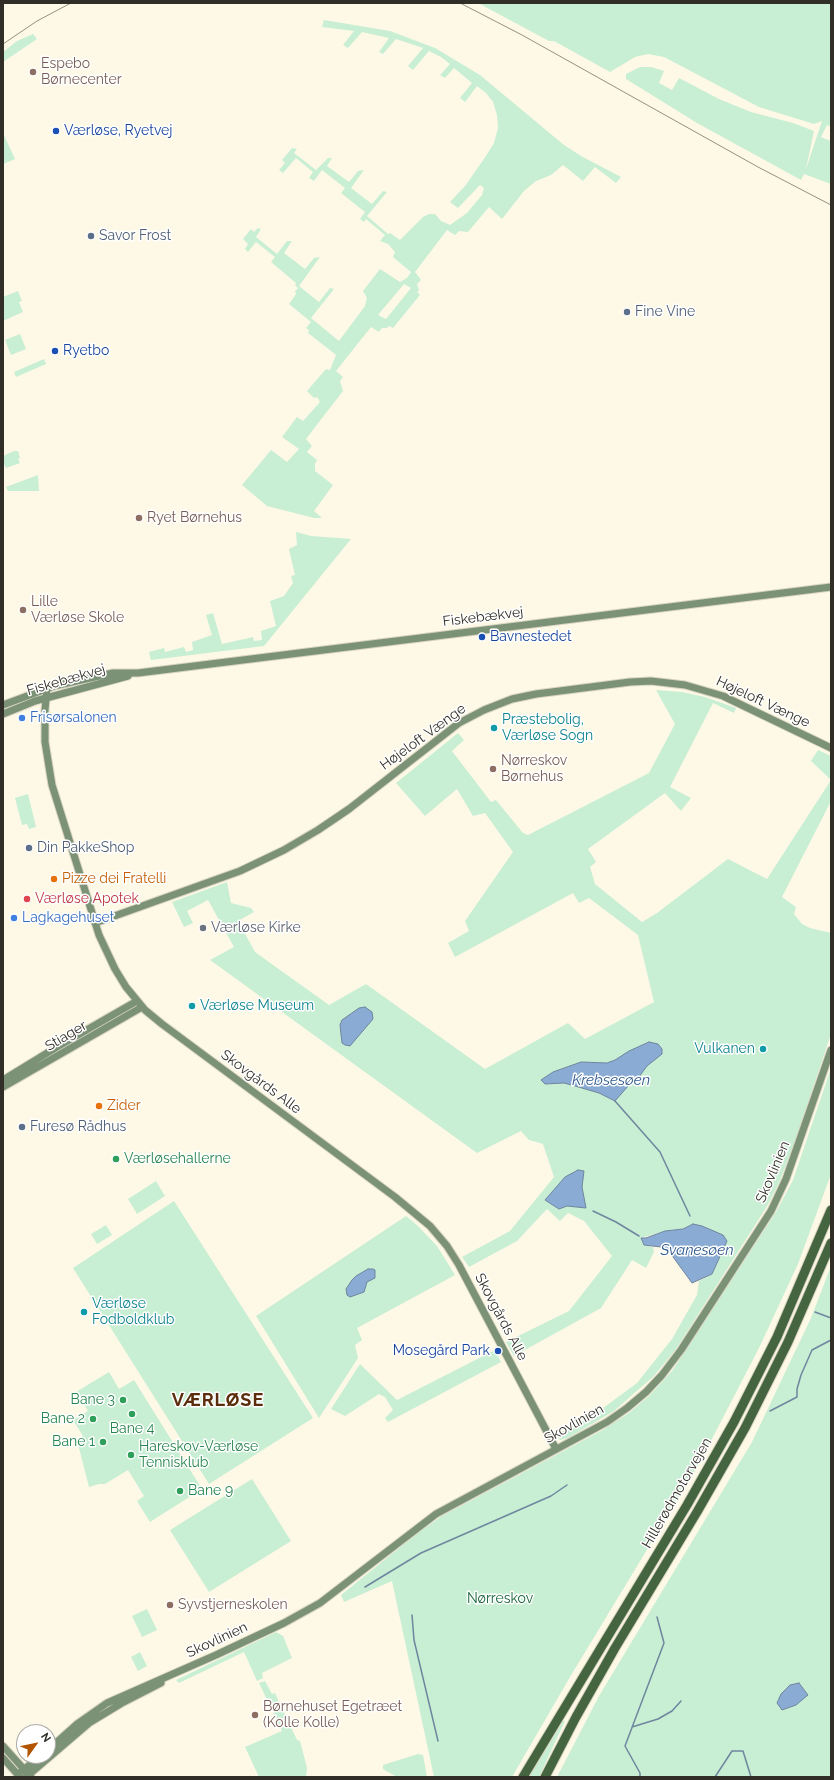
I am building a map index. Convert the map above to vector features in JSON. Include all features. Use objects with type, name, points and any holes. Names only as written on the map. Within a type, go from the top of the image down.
[{"type":"highway","name":"Hillerødmotorvejen","points":[[523,1777],[687,1506],[734,1422],[777,1337],[831,1210]]},
{"type":"highway","name":"Hillerødmotorvejen","points":[[545,1777],[576,1717],[611,1655],[697,1512],[745,1428],[788,1342],[831,1243]]},
{"type":"street","name":"Fiskebækvej","points":[[3,705],[47,688],[107,675],[138,673],[831,587]]},
{"type":"street","name":"Fiskebækvej","points":[[3,714],[46,698],[138,673]]},
{"type":"street","name":"Højeloft Vænge","points":[[95,923],[240,871],[284,850],[349,809],[459,723],[484,710],[512,699],[536,694],[630,682],[651,681],[685,685],[723,696],[831,748]]},
{"type":"street","name":"Skovgårds Alle","points":[[47,688],[45,742],[50,779],[95,923],[115,969],[140,1004],[162,1024],[395,1197],[430,1226],[447,1246],[459,1265],[556,1450]]},
{"type":"street","name":"Stiager","points":[[3,1080],[56,1047],[140,1004]]},
{"type":"street","name":"Stiager","points":[[3,1088],[140,1004]]},
{"type":"street","name":"Skovlinien","points":[[19,1776],[28,1775],[88,1723],[177,1674],[284,1623],[320,1603],[436,1514],[607,1422],[627,1408],[662,1375],[681,1350],[749,1247],[779,1196],[831,1050]]},
{"type":"street","name":"Skovlinien","points":[[56,1743],[77,1724],[107,1703],[128,1692],[177,1674]]},
{"type":"street","points":[[3,1746],[28,1775]]},
{"type":"street","points":[[3,1758],[19,1776]]},
{"type":"street","name":"Skovlinien","points":[[28,1775],[36,1764]]},
{"type":"green space","points":[[478,3],[831,3],[831,127],[827,125],[821,137],[831,141],[831,184],[804,174],[801,180],[697,123],[626,79],[626,74],[640,67],[651,67],[664,71],[659,83],[672,90],[679,78],[719,99],[751,112],[793,123],[814,131],[806,169],[822,121],[814,124],[759,107],[664,57],[648,54],[635,57],[610,72],[554,41],[549,41]]},
{"type":"green space","points":[[324,20],[390,31],[435,48],[480,75],[564,145],[581,156],[621,177],[616,183],[595,167],[583,181],[563,165],[551,175],[536,181],[524,191],[502,219],[489,207],[468,232],[459,231],[455,235],[447,230],[415,272],[421,280],[417,284],[419,290],[417,292],[420,295],[393,328],[389,326],[387,328],[382,328],[379,332],[371,327],[336,371],[343,377],[340,381],[343,391],[306,439],[312,446],[307,452],[317,460],[315,464],[315,471],[333,485],[314,511],[322,518],[314,518],[267,506],[242,485],[271,450],[287,462],[299,449],[282,437],[297,417],[303,421],[320,402],[317,397],[314,398],[307,391],[326,369],[330,370],[336,355],[308,333],[309,330],[306,328],[311,322],[289,304],[298,288],[295,285],[296,283],[271,262],[275,257],[256,242],[248,252],[245,249],[248,244],[243,239],[251,229],[254,232],[258,228],[261,229],[256,237],[277,254],[287,241],[292,241],[284,253],[305,269],[314,258],[320,257],[299,286],[319,302],[330,288],[334,289],[311,318],[339,341],[365,306],[367,298],[363,291],[380,269],[400,282],[407,278],[411,272],[393,257],[395,252],[388,244],[380,241],[385,235],[366,219],[364,222],[360,219],[365,212],[341,193],[345,188],[322,170],[314,181],[309,178],[313,172],[296,158],[283,173],[279,170],[285,163],[282,160],[292,148],[297,149],[294,153],[316,170],[328,158],[332,158],[327,166],[349,182],[358,171],[364,170],[351,188],[372,204],[383,191],[387,192],[367,216],[388,234],[390,233],[400,240],[423,217],[429,214],[435,214],[441,221],[450,225],[467,213],[482,195],[484,188],[480,185],[458,208],[450,202],[465,186],[486,156],[494,143],[498,128],[497,115],[493,102],[486,93],[477,86],[465,102],[460,98],[472,83],[454,68],[445,78],[440,75],[450,64],[441,57],[429,51],[413,70],[408,66],[423,48],[396,39],[383,54],[379,52],[389,38],[362,32],[348,48],[343,45],[354,31],[322,27]],"holes":[[[404,284],[411,288],[386,319],[378,315]]]},
{"type":"green space","points":[[33,34],[37,39],[3,62],[3,52],[17,41]]},
{"type":"green space","points":[[3,133],[15,159],[3,164]]},
{"type":"green space","points":[[18,291],[22,301],[19,302],[23,312],[3,321],[3,297]]},
{"type":"green space","points":[[20,334],[26,349],[11,355],[5,340]]},
{"type":"green space","points":[[44,359],[46,364],[16,377],[14,372]]},
{"type":"green space","points":[[14,451],[18,451],[20,458],[18,459],[20,463],[6,468],[3,462],[3,456]]},
{"type":"green space","points":[[38,475],[39,491],[8,491],[6,487]]},
{"type":"green space","points":[[296,532],[311,536],[351,539],[264,646],[151,660],[149,652],[164,648],[165,652],[184,647],[186,652],[193,650],[192,642],[212,635],[206,615],[213,613],[222,644],[253,637],[254,641],[262,640],[261,631],[276,626],[270,601],[284,596],[293,583],[291,576],[295,575],[289,549],[297,545]]},
{"type":"green space","points":[[656,690],[682,692],[705,697],[736,708],[734,713],[713,703],[670,787],[691,798],[681,811],[665,793],[588,849],[596,862],[590,867],[595,884],[642,922],[657,913],[728,859],[767,879],[831,780],[831,801],[782,897],[796,907],[794,914],[802,924],[810,928],[831,933],[831,1034],[795,1142],[778,1185],[766,1208],[676,1349],[654,1376],[614,1411],[568,1438],[560,1440],[556,1435],[595,1414],[637,1383],[672,1339],[697,1295],[699,1281],[712,1274],[693,1224],[683,1229],[665,1231],[641,1238],[644,1245],[653,1247],[654,1252],[646,1268],[632,1260],[601,1308],[514,1356],[506,1342],[569,1311],[612,1256],[584,1221],[568,1213],[560,1221],[547,1209],[517,1241],[469,1267],[462,1257],[510,1231],[554,1177],[543,1144],[529,1140],[521,1131],[477,1153],[210,960],[234,947],[208,900],[187,911],[193,923],[184,927],[172,902],[227,882],[231,903],[251,908],[254,912],[238,921],[255,952],[329,1005],[366,984],[485,1069],[568,1023],[585,1039],[654,1002],[638,935],[589,898],[579,903],[573,893],[455,957],[448,943],[469,931],[465,921],[513,852],[485,813],[473,816],[457,789],[425,816],[396,783],[458,733],[464,740],[452,751],[491,802],[496,800],[523,833],[528,835],[649,773],[675,724]]},
{"type":"green space","points":[[818,750],[831,756],[831,780],[811,761]]},
{"type":"green space","points":[[28,794],[36,827],[29,829],[27,824],[22,825],[15,798]]},
{"type":"green space","name":"Nørreskov","points":[[831,1068],[831,1174],[798,1264],[759,1348],[700,1462],[570,1677],[512,1777],[434,1777],[392,1581],[344,1602],[341,1595],[419,1532],[442,1516],[601,1431],[629,1413],[649,1396],[672,1371],[776,1212],[793,1180]]},
{"type":"green space","points":[[156,1181],[165,1196],[137,1214],[128,1199]]},
{"type":"green space","points":[[174,1201],[313,1418],[209,1484],[73,1268]]},
{"type":"green space","points":[[406,1216],[437,1246],[455,1275],[357,1328],[362,1340],[355,1345],[358,1358],[319,1418],[256,1316]]},
{"type":"green space","points":[[106,1225],[112,1235],[97,1244],[91,1234]]},
{"type":"green space","points":[[831,1266],[831,1777],[557,1777],[599,1696],[752,1442],[811,1318]]},
{"type":"green space","points":[[495,1350],[501,1362],[388,1422],[385,1418],[393,1410],[385,1397],[379,1394],[345,1416],[331,1409],[360,1364],[397,1400]]},
{"type":"green space","name":"Hareskov-Værløse Tennisklub","points":[[109,1372],[119,1389],[134,1380],[202,1489],[150,1522],[137,1501],[144,1496],[128,1470],[105,1484],[89,1487],[77,1440],[83,1436],[73,1420],[88,1411],[76,1392]]},
{"type":"green space","points":[[252,1479],[291,1541],[209,1592],[170,1530]]},
{"type":"green space","points":[[147,1609],[157,1630],[142,1637],[132,1616]]},
{"type":"green space","points":[[276,1632],[283,1636],[292,1658],[262,1673],[263,1678],[257,1681],[244,1652],[179,1683],[176,1680]]},
{"type":"green space","points":[[140,1652],[147,1666],[138,1671],[131,1657]]},
{"type":"green space","points":[[265,1681],[272,1694],[275,1693],[297,1740],[300,1741],[307,1768],[306,1777],[259,1777],[245,1747],[282,1731],[259,1683]]},
{"type":"green space","points":[[561,1721],[565,1721],[539,1777],[527,1777]]},
{"type":"green space","points":[[418,1754],[423,1755],[427,1777],[397,1777],[383,1769],[383,1765]]},
{"type":"water","points":[[365,1007],[372,1012],[373,1019],[350,1046],[345,1045],[342,1043],[340,1025],[342,1020],[359,1008]]},
{"type":"water","name":"Krebsesøen","points":[[649,1042],[658,1044],[662,1049],[662,1054],[647,1066],[636,1081],[629,1085],[615,1101],[599,1093],[575,1086],[564,1083],[545,1084],[541,1080],[553,1072],[581,1062],[607,1063]]},
{"type":"water","points":[[578,1170],[584,1171],[582,1187],[586,1208],[567,1206],[559,1209],[545,1200],[565,1177]]},
{"type":"water","name":"Svanesøen","points":[[693,1224],[702,1226],[723,1235],[727,1241],[712,1274],[692,1283],[668,1250],[661,1247],[644,1245],[641,1238],[646,1238],[665,1231],[683,1229]]},
{"type":"water","points":[[368,1269],[375,1270],[375,1278],[367,1282],[364,1292],[350,1297],[347,1295],[346,1289],[352,1280]]},
{"type":"water","points":[[799,1683],[808,1695],[796,1705],[782,1710],[777,1703],[781,1694],[790,1685]]},
{"type":"waterway","points":[[615,1101],[660,1152],[690,1216]]},
{"type":"waterway","points":[[593,1211],[616,1222],[639,1236]]},
{"type":"waterway","points":[[815,1312],[831,1318]]},
{"type":"waterway","points":[[770,1411],[797,1397],[797,1389],[801,1375],[812,1350],[831,1340]]},
{"type":"waterway","points":[[365,1587],[421,1553],[551,1496],[567,1485]]},
{"type":"waterway","points":[[412,1615],[414,1640],[438,1741]]},
{"type":"waterway","points":[[640,1777],[640,1773],[625,1746],[664,1643],[657,1617]]},
{"type":"waterway","points":[[632,1727],[658,1719],[672,1711],[681,1701]]},
{"type":"waterway","points":[[715,1777],[732,1751],[743,1751],[751,1777]]},
{"type":"tram line","points":[[3,44],[37,21],[71,3]]},
{"type":"tram line","points":[[460,3],[522,35],[758,167],[831,205]]},
{"type":"place","name":"Espebo Børnecenter","points":[[33,72]]},
{"type":"place","name":"Værløse, Ryetvej","points":[[56,131]]},
{"type":"place","name":"Savor Frost","points":[[91,236]]},
{"type":"place","name":"Fine Vine","points":[[627,312]]},
{"type":"place","name":"Ryetbo","points":[[55,351]]},
{"type":"place","name":"Ryet Børnehus","points":[[139,518]]},
{"type":"place","name":"Lille Værløse Skole","points":[[23,610]]},
{"type":"place","name":"Bavnestedet","points":[[482,637]]},
{"type":"place","name":"Frisørsalonen","points":[[22,718]]},
{"type":"place","name":"Præstebolig, Værløse Sogn","points":[[494,728]]},
{"type":"place","name":"Nørreskov Børnehus","points":[[493,769]]},
{"type":"place","name":"Din PakkeShop","points":[[29,848]]},
{"type":"place","name":"Pizze dei Fratelli","points":[[54,879]]},
{"type":"place","name":"Værløse Apotek","points":[[27,899]]},
{"type":"place","name":"Lagkagehuset","points":[[14,918]]},
{"type":"place","name":"Værløse Kirke","points":[[203,928]]},
{"type":"place","name":"Værløse Museum","points":[[192,1006]]},
{"type":"place","name":"Vulkanen","points":[[763,1049]]},
{"type":"place","name":"Zider","points":[[99,1106]]},
{"type":"place","name":"Furesø Rådhus","points":[[22,1127]]},
{"type":"place","name":"Værløsehallerne","points":[[116,1159]]},
{"type":"place","name":"Værløse Fodboldklub","points":[[84,1312]]},
{"type":"place","name":"Mosegård Park","points":[[498,1351]]},
{"type":"place","name":"Bane 3","points":[[123,1400]]},
{"type":"place","name":"Bane 4","points":[[132,1414]]},
{"type":"place","name":"Bane 2","points":[[93,1419]]},
{"type":"place","name":"Bane 1","points":[[103,1442]]},
{"type":"place","name":"Hareskov-Værløse Tennisklub","points":[[131,1455]]},
{"type":"place","name":"Bane 9","points":[[180,1491]]},
{"type":"place","name":"Syvstjerneskolen","points":[[170,1605]]},
{"type":"place","name":"Børnehuset Egetræet (Kolle Kolle)","points":[[255,1715]]},
{"type":"district","name":"VÆRLØSE","points":[[218,1401]]}]
